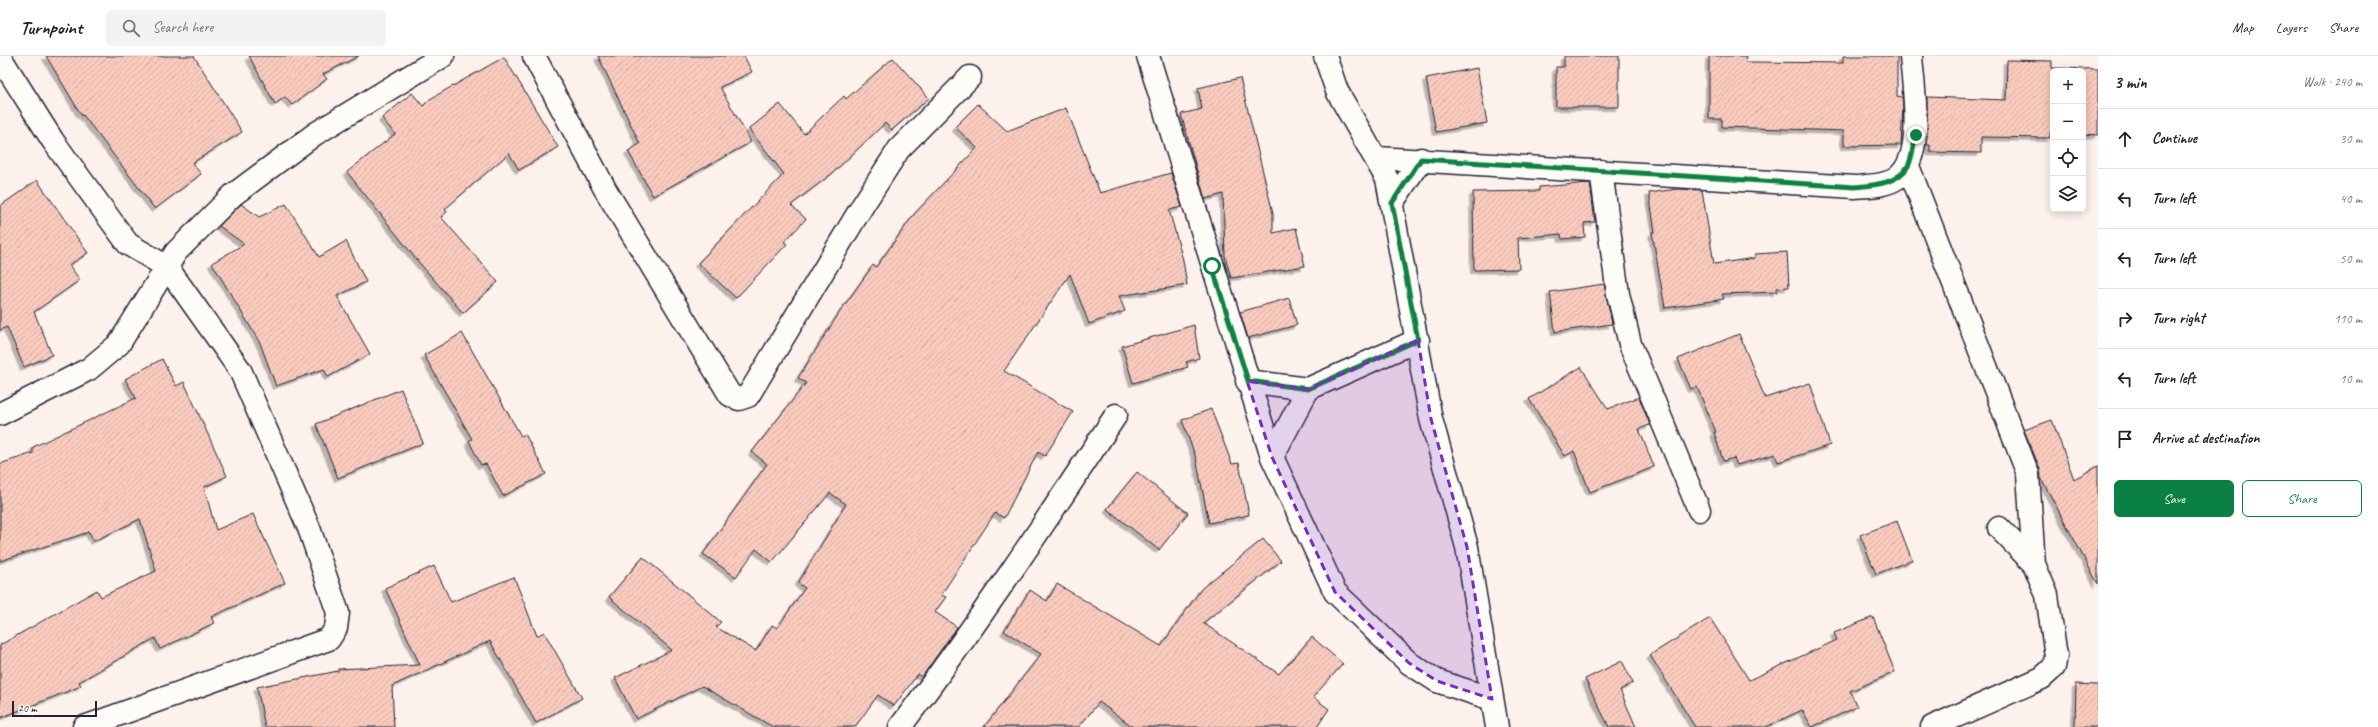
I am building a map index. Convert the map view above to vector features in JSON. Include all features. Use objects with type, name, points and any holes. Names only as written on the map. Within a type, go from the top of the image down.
[{"type":"street","points":[[0,56],[53,141],[128,244],[167,267],[240,370],[309,528],[338,613],[336,628],[329,638],[84,727]]},
{"type":"street","points":[[0,414],[89,369],[119,344],[176,252],[233,195],[315,134],[443,56]]},
{"type":"street","points":[[534,56],[605,188],[730,395],[739,399],[748,396],[863,204],[900,149],[970,77]]},
{"type":"street","points":[[1148,56],[1272,457],[1335,592],[1409,663],[1437,682],[1492,699]]},
{"type":"street","points":[[1325,56],[1337,91],[1377,158],[1387,179],[1418,340],[1431,419],[1467,546],[1497,727]]},
{"type":"street","points":[[1377,158],[1421,159],[1855,187],[1878,185],[1896,178],[1908,166],[1916,135],[1911,56]]},
{"type":"street","points":[[1392,203],[1421,159]]},
{"type":"street","points":[[1908,166],[2028,474],[2034,564],[2047,595],[2056,656],[2054,667],[2042,678],[1932,727]]},
{"type":"street","points":[[1601,171],[1618,294],[1630,344],[1699,510]]},
{"type":"street","points":[[1248,381],[1308,389],[1418,340]]},
{"type":"street","points":[[1272,457],[1308,389]]},
{"type":"street","points":[[900,727],[938,677],[1036,537],[1116,415]]},
{"type":"street","points":[[1999,528],[2034,564]]},
{"type":"highlighted area","points":[[1418,340],[1431,419],[1467,547],[1492,699],[1437,681],[1409,663],[1335,592],[1272,457],[1247,381],[1308,389]]},
{"type":"building","points":[[46,56],[194,56],[242,132],[192,163],[201,174],[155,209],[83,115],[82,116]]},
{"type":"building","points":[[249,56],[359,56],[323,74],[327,79],[292,105],[285,97],[275,104]]},
{"type":"building","points":[[598,56],[744,56],[752,72],[720,87],[751,142],[653,196],[628,151],[640,144]]},
{"type":"building","points":[[1564,56],[1619,56],[1619,107],[1556,107],[1556,67],[1564,67]]},
{"type":"building","points":[[1709,56],[1747,56],[1746,62],[1843,63],[1843,56],[1897,56],[1897,96],[1902,97],[1903,104],[1901,145],[1844,146],[1844,131],[1722,127],[1722,119],[1709,119]]},
{"type":"building","points":[[504,57],[558,147],[519,170],[509,153],[445,209],[447,212],[441,217],[498,282],[463,313],[416,259],[347,172],[395,134],[382,118],[412,93],[423,106],[430,99]]},
{"type":"building","points":[[893,58],[929,98],[892,130],[885,123],[834,172],[791,205],[806,219],[784,242],[787,244],[736,298],[698,263],[784,174],[749,129],[780,104],[804,134],[844,96],[846,99]]},
{"type":"building","points":[[2007,60],[2052,61],[2052,68],[2050,68],[2050,138],[1981,137],[1981,153],[1930,152],[1930,145],[1926,145],[1927,97],[2006,100]]},
{"type":"building","points":[[1477,68],[1487,123],[1436,132],[1426,78]]},
{"type":"building","points":[[2086,69],[2098,69],[2098,135],[2086,134]]},
{"type":"building","points":[[1240,78],[1273,213],[1273,233],[1296,228],[1305,266],[1231,278],[1225,256],[1223,194],[1205,199],[1181,114],[1202,109],[1198,88]]},
{"type":"building","points":[[978,104],[1007,131],[1066,108],[1100,193],[1171,173],[1182,207],[1169,210],[1183,260],[1187,285],[1119,296],[1125,311],[1089,324],[1070,274],[1004,371],[1073,412],[1045,456],[1038,452],[1004,518],[995,513],[941,595],[946,597],[935,612],[957,627],[922,677],[918,674],[894,706],[878,695],[855,727],[773,727],[702,686],[636,719],[615,678],[672,650],[609,597],[643,557],[721,622],[716,627],[756,651],[772,625],[777,628],[805,588],[798,583],[846,504],[830,493],[772,562],[756,549],[736,577],[703,554],[767,464],[752,452],[806,383],[798,378],[839,313],[873,265],[876,267],[915,213],[977,148],[955,127]]},
{"type":"building","points":[[37,180],[88,253],[69,265],[80,280],[34,312],[52,355],[24,367],[7,327],[0,330],[0,206]]},
{"type":"building","points":[[1590,183],[1595,222],[1584,223],[1585,237],[1562,239],[1561,234],[1518,238],[1519,269],[1474,270],[1473,192],[1539,191],[1539,187]]},
{"type":"building","points":[[1677,189],[1702,190],[1714,264],[1755,258],[1755,254],[1787,252],[1789,287],[1777,288],[1777,292],[1722,294],[1724,299],[1665,308],[1652,232],[1655,232],[1649,193]]},
{"type":"building","points":[[241,204],[259,217],[286,204],[319,257],[346,241],[366,282],[337,296],[370,354],[328,377],[324,369],[276,386],[260,343],[212,263],[244,244],[219,226]]},
{"type":"building","points":[[1604,284],[1612,324],[1555,332],[1550,292]]},
{"type":"building","points":[[1289,298],[1297,325],[1248,338],[1240,312]]},
{"type":"building","points":[[1194,325],[1199,358],[1186,362],[1188,367],[1133,383],[1122,346]]},
{"type":"building","points":[[462,333],[521,436],[525,434],[546,474],[503,496],[486,464],[481,465],[469,441],[472,439],[424,355]]},
{"type":"building","points":[[1739,334],[1765,398],[1810,383],[1830,445],[1778,462],[1775,454],[1737,465],[1734,458],[1723,461],[1714,432],[1716,432],[1697,387],[1691,389],[1678,359]]},
{"type":"building","points":[[162,359],[176,386],[184,382],[227,476],[204,487],[216,530],[253,514],[285,583],[211,617],[214,623],[160,649],[155,638],[79,682],[81,686],[0,718],[0,645],[97,590],[101,597],[156,571],[140,519],[94,541],[89,532],[0,561],[0,464],[33,453],[33,447],[136,398],[125,379]]},
{"type":"building","points":[[1581,367],[1608,409],[1639,397],[1650,425],[1639,429],[1654,467],[1590,492],[1574,451],[1565,456],[1529,399]]},
{"type":"building","points":[[401,389],[423,443],[338,478],[316,424]]},
{"type":"building","points":[[1211,409],[1232,464],[1239,463],[1249,515],[1209,523],[1196,458],[1182,420]]},
{"type":"building","points":[[2052,420],[2074,479],[2098,466],[2098,584],[2041,478],[2040,469],[2024,430]]},
{"type":"building","points":[[1137,472],[1188,513],[1159,550],[1107,509]]},
{"type":"building","points":[[1897,521],[1912,560],[1876,574],[1860,535]]},
{"type":"building","points":[[1263,539],[1281,561],[1203,623],[1279,674],[1312,637],[1343,664],[1313,697],[1329,709],[1317,727],[1133,727],[1099,702],[1079,727],[984,727],[1041,654],[1004,631],[1030,590],[1047,601],[1057,584],[1161,646],[1202,588]]},
{"type":"building","points":[[434,566],[451,602],[514,577],[537,636],[544,632],[582,698],[536,723],[490,641],[392,686],[394,727],[265,727],[257,687],[338,671],[338,669],[420,665],[385,588]]},
{"type":"building","points":[[1873,617],[1895,672],[1850,691],[1857,707],[1812,727],[1802,710],[1766,727],[1695,727],[1650,655],[1710,618],[1749,680],[1837,640],[1834,633]]},
{"type":"building","points":[[1622,661],[1633,683],[1620,690],[1636,727],[1609,727],[1585,679]]},
{"type":"building","points":[[2076,684],[2098,685],[2098,727],[2075,727]]},
{"type":"route","points":[[1212,266],[1248,381],[1308,389],[1418,340],[1392,203],[1421,159],[1855,187],[1878,185],[1896,178],[1908,166],[1916,135]]}]
